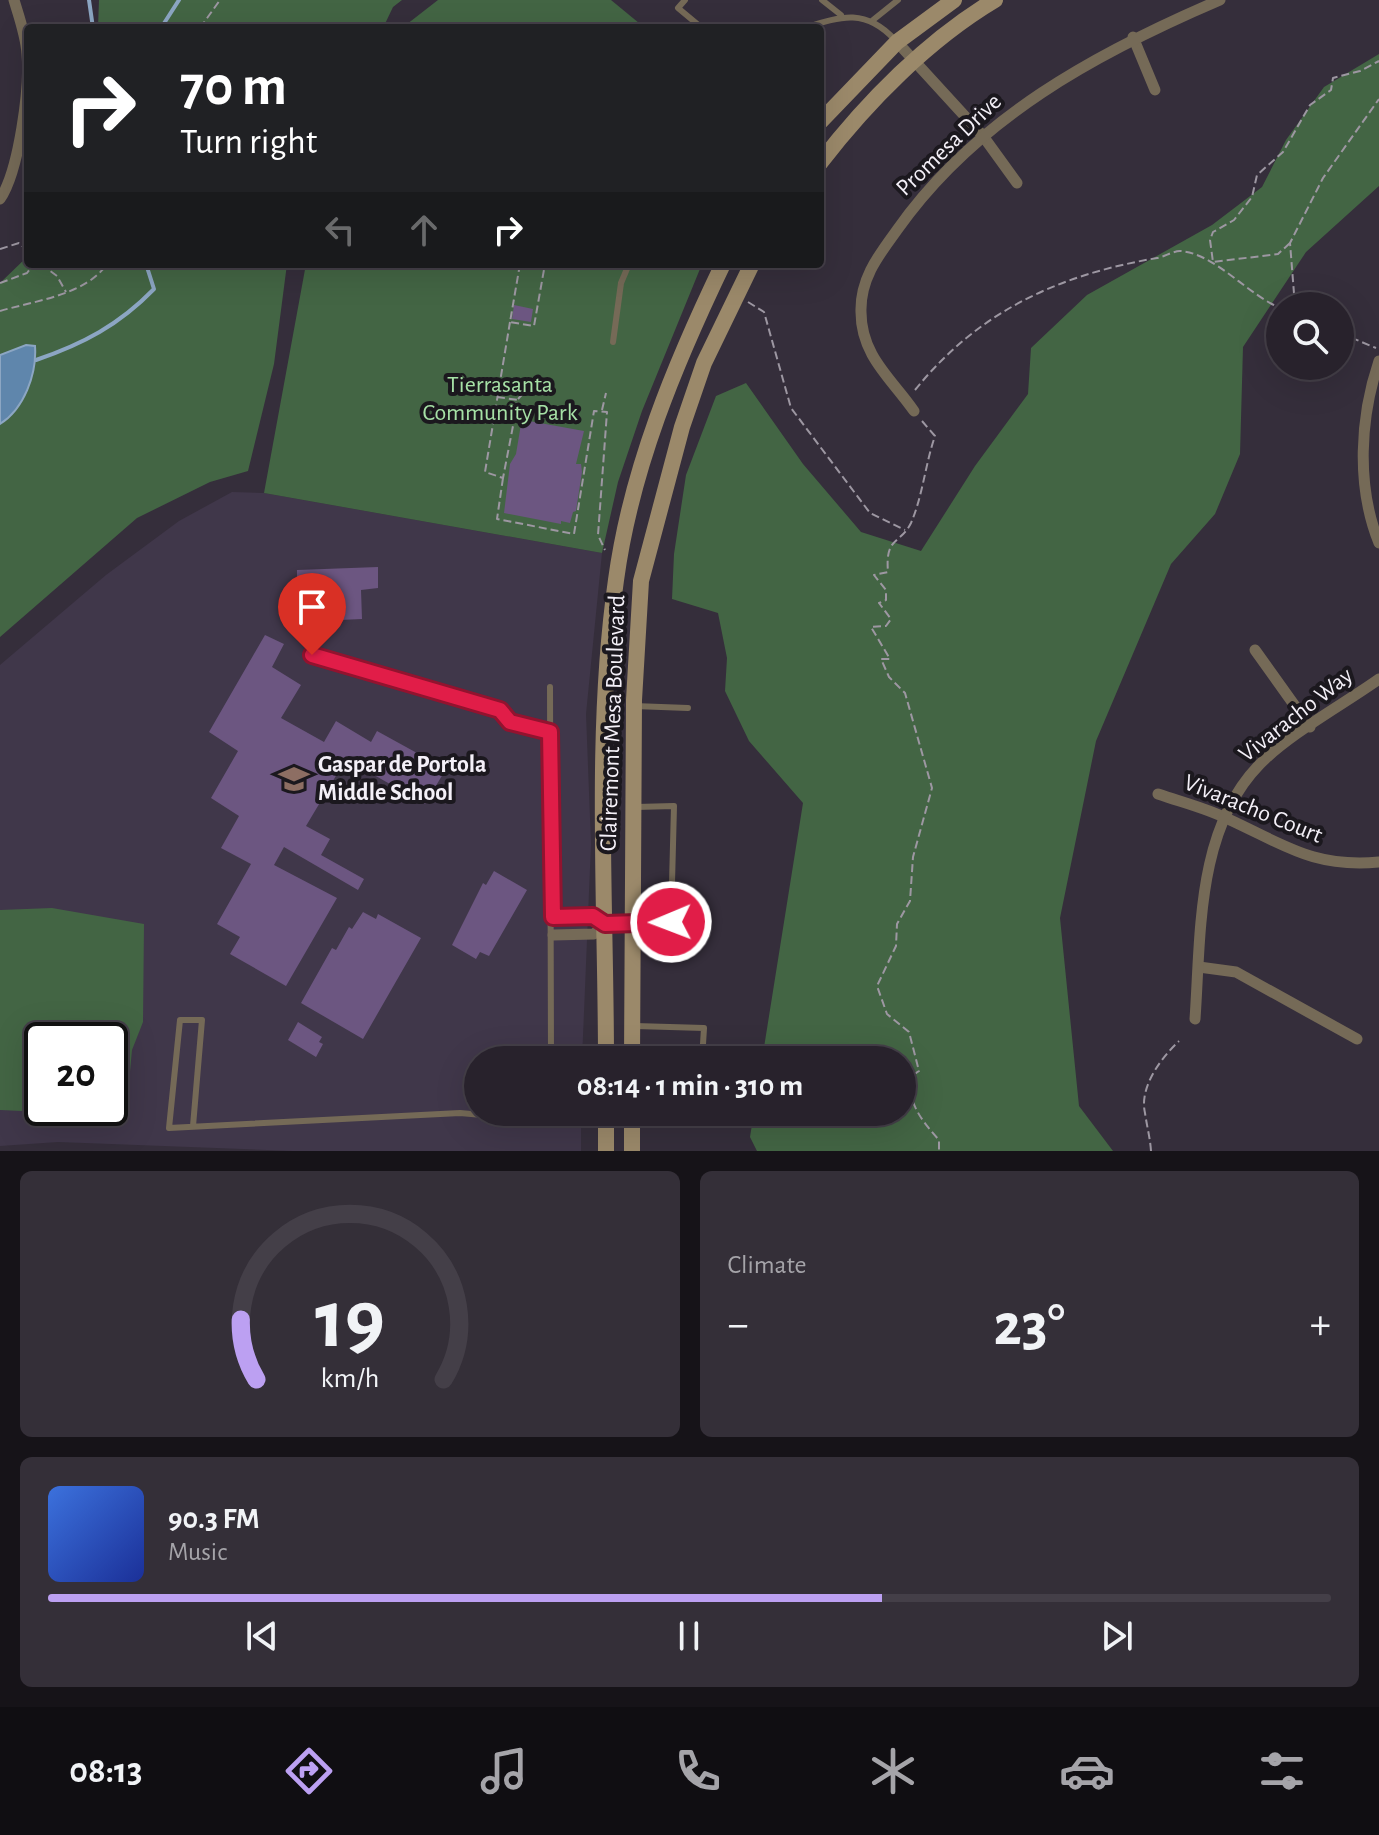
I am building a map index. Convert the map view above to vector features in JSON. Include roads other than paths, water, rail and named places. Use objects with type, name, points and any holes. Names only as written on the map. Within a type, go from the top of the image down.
[{"type":"main road","points":[[824,118],[897,42],[954,0]]},
{"type":"main road","points":[[824,158],[876,99],[914,62],[995,0]]},
{"type":"main road","name":"Clairemont Mesa Boulevard","points":[[606,1046],[606,693],[616,579],[632,498],[657,419],[681,353],[721,268]]},
{"type":"main road","name":"Clairemont Mesa Boulevard","points":[[632,1046],[634,706],[641,581],[657,514],[704,363],[749,268]]},
{"type":"main road","points":[[606,1126],[606,1151]]},
{"type":"main road","points":[[632,1126],[632,1151]]},
{"type":"street","points":[[14,0],[24,42]]},
{"type":"street","name":"Promesa Drive","points":[[914,411],[883,377],[868,350],[861,315],[869,269],[909,213],[983,136],[1024,103],[1133,37],[1220,0]]},
{"type":"street","points":[[1133,37],[1155,90]]},
{"type":"street","points":[[897,42],[983,136],[1017,183]]},
{"type":"street","points":[[0,199],[15,155],[24,102]]},
{"type":"street","points":[[1379,361],[1365,413],[1364,471],[1379,543]]},
{"type":"street","points":[[1255,650],[1310,727]]},
{"type":"street","name":"Vivaracho Way","points":[[1195,1019],[1209,864],[1224,817],[1241,787],[1261,763],[1379,679]]},
{"type":"street","name":"Vivaracho Court","points":[[1158,794],[1224,817],[1308,857],[1326,862],[1379,862]]},
{"type":"street","points":[[553,917],[593,916],[605,924],[632,923]]},
{"type":"street","points":[[553,935],[594,934],[605,924]]},
{"type":"street","points":[[1199,967],[1236,972],[1357,1039]]},
{"type":"lane","points":[[685,0],[678,8],[697,24]]},
{"type":"lane","points":[[822,0],[841,15]]},
{"type":"lane","points":[[873,20],[898,0]]},
{"type":"lane","points":[[816,24],[841,15],[873,20],[897,42]]},
{"type":"lane","points":[[613,342],[621,283],[627,268]]},
{"type":"lane","points":[[312,655],[500,710],[510,722],[550,732]]},
{"type":"lane","points":[[550,687],[551,1046]]},
{"type":"lane","points":[[634,706],[688,708]]},
{"type":"lane","points":[[632,923],[671,922],[674,806],[633,807]]},
{"type":"lane","points":[[193,1126],[202,1020],[180,1020],[169,1128],[464,1113]]},
{"type":"lane","points":[[632,1026],[704,1028],[703,1046]]},
{"type":"water","points":[[26,345],[35,346],[31,379],[16,409],[0,424],[0,355]]},
{"type":"waterway","points":[[89,0],[92,24]]},
{"type":"waterway","points":[[164,24],[179,0]]},
{"type":"waterway","points":[[36,360],[100,332],[141,302],[154,289],[147,268]]},
{"type":"place","name":"Gaspar de Portola Middle School","points":[[294,779]]},
{"type":"park label","name":"Tierrasanta Community Park","points":[[500,399]]}]
